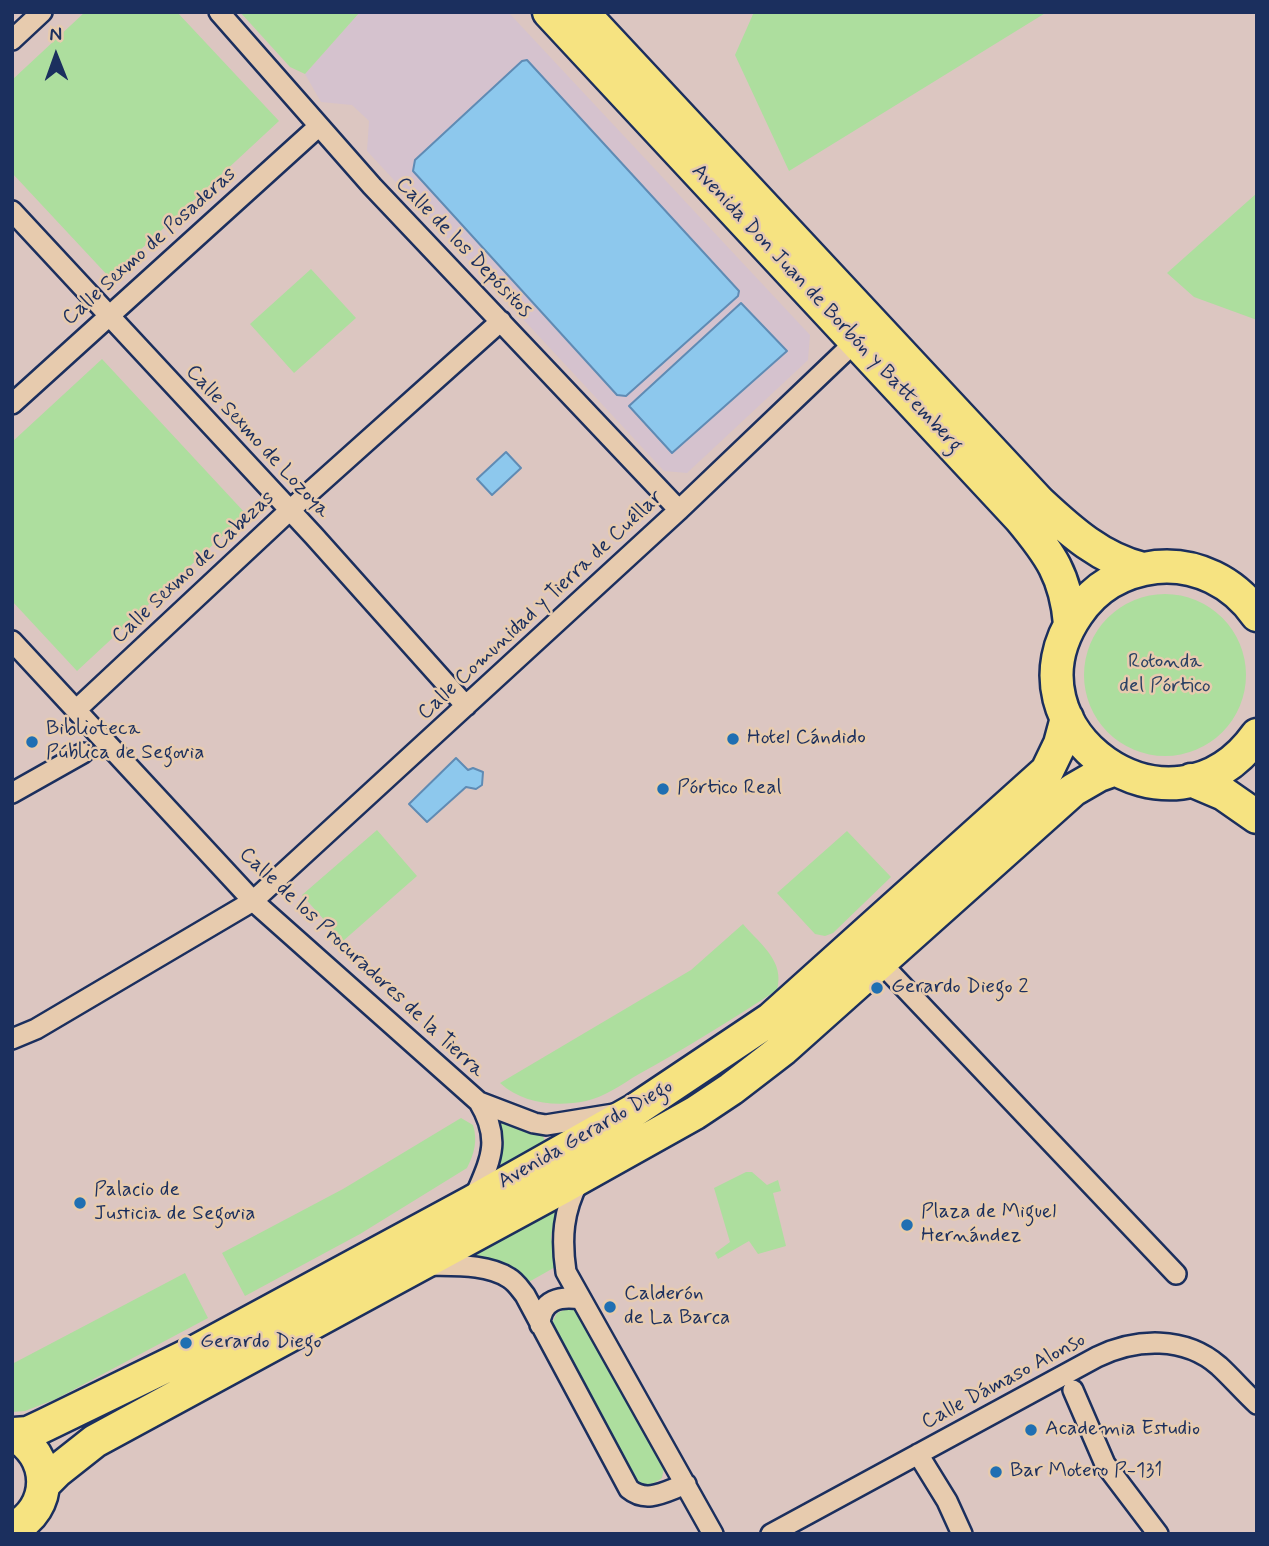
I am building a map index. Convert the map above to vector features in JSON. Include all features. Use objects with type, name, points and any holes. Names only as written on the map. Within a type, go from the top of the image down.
[{"type":"main road","name":"Avenida Don Juan de Borbón y Battemberg","points":[[549,12],[1020,518],[1042,545],[1062,578],[1068,600],[1070,624]]},
{"type":"main road","name":"Avenida Don Juan de Borbón y Battemberg","points":[[582,12],[1039,502],[1103,554],[1122,564],[1143,569]]},
{"type":"main road","points":[[1257,615],[1233,588],[1212,576],[1178,568],[1143,569],[1121,576],[1101,588],[1083,604],[1070,624],[1059,654],[1058,671],[1061,703],[1067,718],[1086,748],[1113,770],[1151,782],[1191,780],[1223,767],[1237,757],[1257,735]]},
{"type":"main road","name":"Avenida Gerardo Diego","points":[[13,1434],[27,1433],[45,1425],[191,1354],[472,1202],[635,1110],[771,1019],[1047,771],[1060,744],[1067,718]]},
{"type":"main road","name":"Avenida Gerardo Diego","points":[[44,1484],[95,1441],[422,1265],[695,1112],[731,1089],[783,1049],[1073,790],[1113,770]]},
{"type":"main road","points":[[1191,780],[1224,794],[1257,817]]},
{"type":"main road","points":[[12,1529],[34,1512],[41,1499],[44,1484],[44,1474],[37,1455],[31,1446],[13,1434]]},
{"type":"street","points":[[12,40],[42,12]]},
{"type":"street","name":"Calle de los Depósitos","points":[[219,12],[382,195],[679,510]]},
{"type":"street","name":"Calle Sexmo de Posaderas","points":[[12,404],[319,126]]},
{"type":"street","name":"Calle Sexmo de Lozoya","points":[[12,211],[290,510],[466,706]]},
{"type":"street","name":"Calle Sexmo de Cabezas","points":[[76,710],[290,510],[501,321]]},
{"type":"street","name":"Calle Comunidad y Tierra de Cuéllar","points":[[12,1039],[36,1028],[253,901],[679,510],[856,341]]},
{"type":"street","name":"Calle de los Procuradores de la Tierra","points":[[12,641],[253,901],[479,1102]]},
{"type":"street","points":[[12,793],[83,753]]},
{"type":"street","points":[[881,963],[1176,1274]]},
{"type":"street","points":[[479,1102],[546,1125],[635,1110]]},
{"type":"street","points":[[472,1202],[485,1172],[493,1135],[479,1102]]},
{"type":"street","points":[[583,1175],[569,1199],[563,1232],[566,1272],[713,1534]]},
{"type":"street","points":[[422,1265],[476,1268],[504,1275],[512,1280],[524,1295],[629,1489],[638,1496],[648,1497],[686,1484]]},
{"type":"street","points":[[540,1325],[541,1316],[550,1301],[562,1297],[581,1299]]},
{"type":"street","name":"Calle Dámaso Alonso","points":[[771,1534],[1110,1351],[1139,1343],[1179,1345],[1205,1356],[1218,1365],[1257,1404]]},
{"type":"street","points":[[1073,1390],[1105,1464],[1158,1534]]},
{"type":"street","points":[[918,1454],[947,1501],[957,1532]]},
{"type":"shaded area","points":[[360,12],[509,13],[810,335],[808,360],[687,473],[664,471],[367,151],[369,121],[352,105],[321,102],[305,74]]},
{"type":"green space","points":[[85,12],[177,12],[279,121],[110,278],[12,173],[12,80]]},
{"type":"green space","points":[[240,12],[360,12],[305,74],[290,67]]},
{"type":"green space","points":[[754,12],[1047,12],[789,171],[735,55]]},
{"type":"green space","points":[[1257,193],[1257,320],[1194,297],[1167,273]]},
{"type":"green space","points":[[311,269],[356,318],[294,373],[250,324]]},
{"type":"green space","points":[[102,359],[246,514],[77,671],[12,601],[12,442]]},
{"type":"green space","name":"Rotonda del Pórtico","points":[[1165,594],[1196,600],[1222,618],[1240,644],[1246,675],[1240,706],[1222,732],[1196,750],[1165,756],[1134,750],[1108,732],[1090,706],[1084,675],[1090,644],[1108,618],[1134,600]]},
{"type":"green space","points":[[377,830],[417,876],[343,941],[302,895]]},
{"type":"green space","points":[[847,831],[891,877],[833,933],[825,936],[815,934],[777,893]]},
{"type":"green space","points":[[743,924],[775,962],[779,980],[777,990],[691,1044],[593,1099],[563,1104],[540,1102],[519,1096],[500,1083],[691,970]]},
{"type":"green space","points":[[461,1118],[473,1125],[475,1136],[467,1168],[360,1234],[245,1296],[222,1253],[343,1189]]},
{"type":"green space","points":[[500,1120],[543,1136],[546,1144],[500,1167],[504,1142]]},
{"type":"green space","points":[[746,1172],[752,1172],[767,1185],[778,1180],[781,1191],[773,1193],[786,1246],[758,1254],[749,1241],[718,1259],[715,1253],[730,1242],[714,1188]]},
{"type":"green space","points":[[556,1209],[551,1237],[557,1266],[527,1283],[466,1259]]},
{"type":"green space","points":[[185,1273],[208,1318],[56,1399],[25,1411],[12,1412],[12,1364]]},
{"type":"green space","points":[[567,1309],[576,1310],[583,1318],[664,1468],[662,1478],[653,1484],[637,1485],[552,1331],[552,1323],[557,1313]]},
{"type":"water","points":[[527,60],[739,291],[738,296],[626,396],[617,395],[413,171],[415,160],[522,61]]},
{"type":"water","points":[[741,303],[787,351],[672,453],[629,406]]},
{"type":"water","points":[[506,452],[521,468],[492,495],[477,479]]},
{"type":"water","points":[[456,758],[468,770],[473,768],[483,772],[482,785],[476,789],[466,787],[427,822],[409,804]]},
{"type":"place","name":"Hotel Cándido","points":[[733,739]]},
{"type":"place","name":"Biblioteca Pública de Segovia","points":[[32,742]]},
{"type":"place","name":"Pórtico Real","points":[[663,789]]},
{"type":"place","name":"Gerardo Diego 2","points":[[877,988]]},
{"type":"place","name":"Palacio de Justicia de Segovia","points":[[80,1203]]},
{"type":"place","name":"Plaza de Miguel Hernández","points":[[907,1225]]},
{"type":"place","name":"Calderón de La Barca","points":[[610,1307]]},
{"type":"place","name":"Gerardo Diego","points":[[186,1343]]},
{"type":"place","name":"Academia Estudio","points":[[1031,1430]]},
{"type":"place","name":"Bar Motero P-131","points":[[996,1472]]}]
